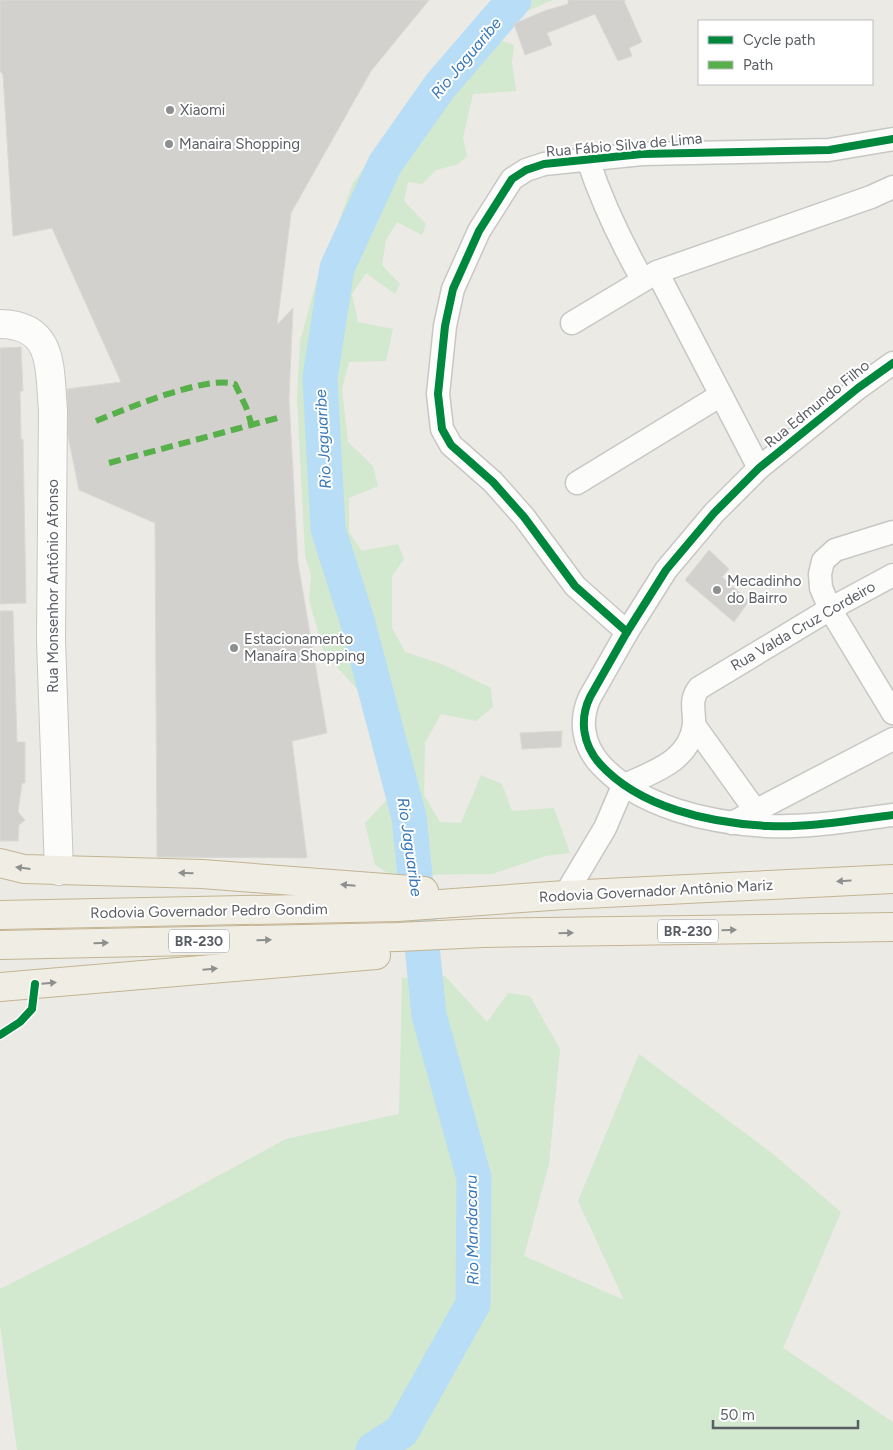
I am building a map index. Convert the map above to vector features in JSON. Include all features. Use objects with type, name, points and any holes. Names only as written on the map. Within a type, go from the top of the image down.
[{"type":"highway","points":[[0,863],[24,869],[59,871],[202,874],[404,901]]},
{"type":"highway","name":"Rodovia Governador Antônio Mariz","points":[[404,901],[522,898],[893,879]]},
{"type":"highway","name":"Rodovia Governador Pedro Gondim","points":[[0,915],[404,901]]},
{"type":"highway","name":"BR-230","points":[[482,940],[536,934],[893,927]]},
{"type":"highway","name":"Rodovia Governador Pedro Gondim","points":[[0,945],[398,945],[426,936],[482,940]]},
{"type":"highway","points":[[0,987],[398,945],[482,940]]},
{"type":"street","name":"Rua Fábio Silva de Lima","points":[[627,632],[576,586],[524,517],[493,482],[451,445],[442,429],[439,413],[440,372],[445,326],[453,289],[479,231],[512,180],[526,170],[544,164],[652,153],[820,151],[893,139]]},
{"type":"street","points":[[588,160],[603,203],[618,236],[649,275],[721,395],[759,468]]},
{"type":"street","points":[[572,323],[649,275],[871,197],[893,187]]},
{"type":"street","name":"Rua Monsenhor Antônio Afonso","points":[[5,324],[24,326],[42,340],[50,381],[53,410],[51,640],[59,871]]},
{"type":"street","name":"Rua Edmundo Filho","points":[[893,363],[858,388],[759,468],[714,514],[666,570],[627,632],[590,697],[584,718],[586,743],[605,769],[623,786],[670,807],[732,824],[769,826],[893,815]]},
{"type":"street","points":[[577,483],[721,395]]},
{"type":"street","points":[[893,532],[835,550],[828,556],[820,574],[821,588],[830,609],[893,713]]},
{"type":"street","name":"Rua Valda Cruz Cordeiro","points":[[694,725],[692,710],[695,694],[699,688],[830,609],[893,575]]},
{"type":"street","points":[[565,895],[602,834],[623,786],[678,758],[687,746],[694,725]]},
{"type":"street","points":[[694,725],[755,810]]},
{"type":"street","points":[[732,824],[755,810],[893,739]]},
{"type":"green space","points":[[508,0],[553,0],[520,14],[494,38],[514,45],[512,63],[516,91],[473,94],[463,138],[467,156],[458,164],[436,170],[422,184],[408,182],[404,201],[426,224],[422,235],[397,222],[386,240],[382,265],[400,284],[395,294],[366,273],[352,294],[358,322],[393,329],[386,361],[349,362],[342,389],[348,442],[373,466],[378,486],[349,498],[349,532],[362,551],[398,544],[404,559],[392,576],[392,628],[405,652],[444,665],[491,688],[493,707],[476,721],[441,714],[425,743],[424,795],[440,822],[461,823],[481,775],[502,784],[512,811],[554,808],[570,853],[546,856],[492,874],[391,875],[375,865],[365,823],[395,791],[370,703],[324,653],[309,600],[311,575],[305,556],[297,398],[300,341],[316,283],[353,183],[441,59]]},
{"type":"green space","points":[[445,976],[487,1022],[508,993],[530,996],[560,1049],[549,1164],[524,1256],[624,1300],[578,1201],[639,1054],[773,1154],[841,1212],[783,1348],[893,1422],[893,1450],[17,1450],[0,1325],[0,1289],[142,1217],[286,1139],[399,1114],[402,978]]},
{"type":"building","points":[[0,0],[429,0],[371,71],[291,213],[277,325],[293,308],[289,399],[298,563],[327,733],[292,741],[307,858],[157,857],[155,523],[79,490],[68,436],[67,389],[121,382],[52,228],[13,236],[3,75],[0,71]]},
{"type":"building","points":[[568,0],[626,0],[624,1],[642,42],[629,48],[632,56],[618,61],[595,14],[547,33],[552,45],[525,55],[514,24],[544,11],[568,4]]},
{"type":"building","points":[[21,347],[23,391],[20,391],[21,439],[23,439],[26,603],[0,604],[0,348]]},
{"type":"building","name":"Mecadinho do Bairro","points":[[709,550],[729,569],[722,577],[749,601],[734,622],[685,580]]},
{"type":"building","points":[[0,611],[13,611],[17,742],[25,742],[25,783],[22,783],[18,812],[25,820],[19,825],[18,841],[0,841]]},
{"type":"building","points":[[562,731],[561,747],[522,749],[520,733]]},
{"type":"waterway","name":"Rio Jaguaribe","points":[[373,1450],[402,1431],[473,1304],[474,1178],[429,1015],[409,817],[357,620],[328,529],[320,378],[337,268],[385,164],[440,86],[514,0]]},
{"type":"marked path","points":[[96,421],[166,395],[205,384],[222,383],[235,384],[246,407],[252,426]]},
{"type":"marked path","points":[[109,463],[281,417]]},
{"type":"cycle path","points":[[627,632],[575,586],[524,517],[493,482],[451,445],[442,429],[438,394],[445,326],[453,289],[479,231],[512,179],[526,170],[544,164],[642,154],[829,150],[893,139]]},
{"type":"cycle path","points":[[893,363],[858,388],[759,468],[714,513],[666,570],[627,632],[590,697],[584,723],[586,741],[594,757],[616,779],[635,792],[655,802],[700,817],[746,824],[783,826],[815,825],[893,815]]},
{"type":"cycle path","points":[[0,1035],[20,1022],[32,1009],[35,984]]},
{"type":"place","name":"Xiaomi","points":[[170,110]]},
{"type":"place","name":"Manaira Shopping","points":[[169,144]]},
{"type":"place","name":"Mecadinho do Bairro","points":[[717,590]]},
{"type":"place","name":"Estacionamento Manaíra Shopping","points":[[234,648]]},
{"type":"water label","name":"Rio Mandacaru","points":[[472,1230]]}]
